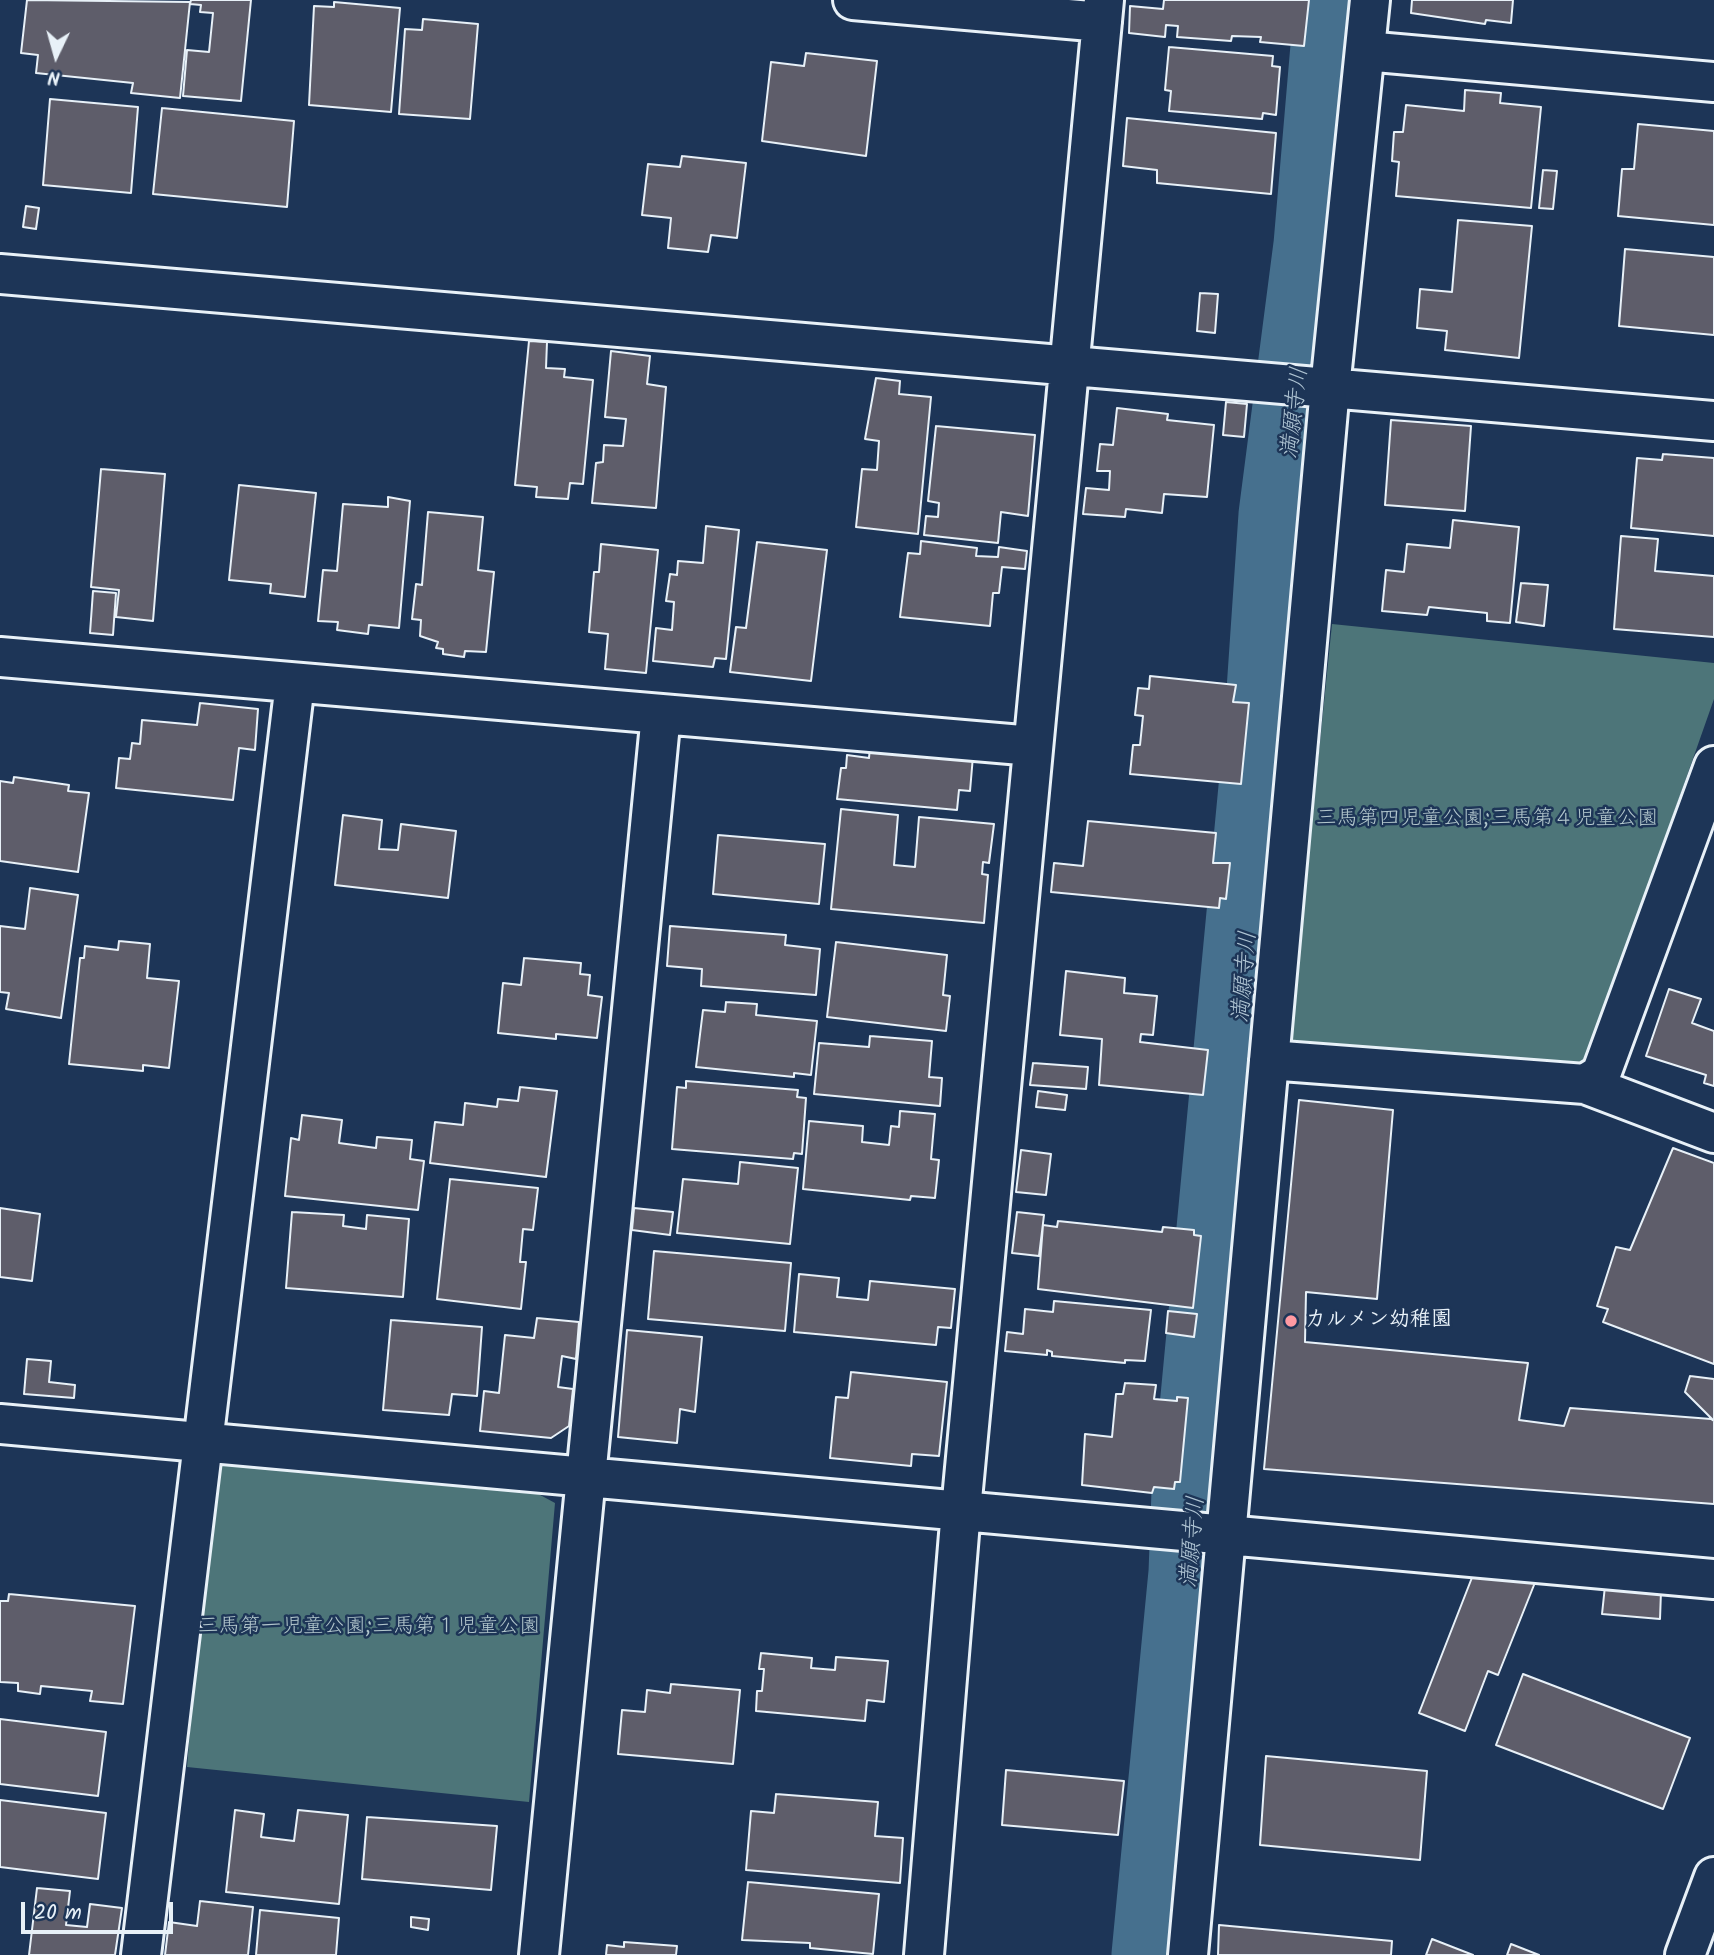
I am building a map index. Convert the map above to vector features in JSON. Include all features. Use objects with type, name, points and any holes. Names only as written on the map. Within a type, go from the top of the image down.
[{"type":"street","points":[[853,0],[1103,11],[961,1510],[924,1955]]},
{"type":"street","points":[[1188,1955],[1204,1531],[1269,1060],[1312,386],[1365,51],[1370,0]]},
{"type":"street","points":[[1365,51],[1714,82]]},
{"type":"street","points":[[0,274],[1714,421]]},
{"type":"street","points":[[0,657],[1033,746]]},
{"type":"street","points":[[141,1955],[295,683]]},
{"type":"street","points":[[539,1955],[661,714]]},
{"type":"street","points":[[1584,1084],[1601,1074],[1714,766]]},
{"type":"street","points":[[1269,1060],[1584,1084],[1714,1133]]},
{"type":"street","points":[[0,1424],[1714,1579]]},
{"type":"street","points":[[1685,1955],[1714,1877]]},
{"type":"green space","name":"三馬第四児童公園;三馬第４児童公園","points":[[1332,624],[1714,663],[1714,699],[1585,1065],[1289,1047]]},
{"type":"green space","name":"三馬第一児童公園;三馬第１児童公園","points":[[213,1452],[531,1490],[555,1503],[529,1802],[187,1767]]},
{"type":"building","points":[[27,0],[190,2],[180,98],[131,93],[133,83],[36,73],[38,55],[21,53]]},
{"type":"building","points":[[191,0],[251,0],[241,101],[183,96],[187,50],[209,52],[213,13],[200,12],[201,5],[190,4]]},
{"type":"building","points":[[1164,0],[1309,0],[1304,46],[1260,42],[1261,37],[1232,36],[1231,41],[1177,37],[1178,26],[1166,25],[1165,37],[1129,33],[1130,6],[1163,9]]},
{"type":"building","points":[[1412,0],[1513,0],[1511,23],[1486,20],[1485,24],[1411,13]]},
{"type":"building","points":[[334,2],[400,8],[391,112],[309,105],[314,6],[334,7]]},
{"type":"building","points":[[423,19],[478,24],[470,119],[399,114],[405,29],[422,30]]},
{"type":"building","points":[[1169,47],[1273,56],[1272,66],[1280,67],[1276,115],[1263,113],[1262,119],[1169,111],[1171,91],[1165,90]]},
{"type":"building","points":[[806,53],[877,61],[866,156],[762,141],[771,62],[804,66]]},
{"type":"building","points":[[1465,90],[1501,93],[1500,103],[1541,107],[1531,208],[1396,196],[1399,162],[1392,161],[1394,132],[1403,132],[1406,105],[1464,111]]},
{"type":"building","points":[[50,99],[138,107],[131,193],[43,185]]},
{"type":"building","points":[[162,108],[294,121],[287,207],[153,194]]},
{"type":"building","points":[[1127,118],[1276,133],[1271,194],[1157,183],[1157,170],[1123,166]]},
{"type":"building","points":[[1638,124],[1714,131],[1714,225],[1618,216],[1622,169],[1634,169]]},
{"type":"building","points":[[682,156],[746,163],[737,238],[711,235],[708,252],[668,248],[671,218],[642,215],[648,164],[680,167]]},
{"type":"building","points":[[1543,170],[1557,171],[1553,209],[1539,208]]},
{"type":"building","points":[[26,206],[39,208],[36,229],[23,227]]},
{"type":"building","points":[[1458,220],[1532,226],[1519,358],[1445,350],[1447,331],[1417,328],[1420,289],[1452,292]]},
{"type":"building","points":[[1625,249],[1714,257],[1714,335],[1619,326]]},
{"type":"building","points":[[1200,293],[1218,294],[1215,333],[1197,331]]},
{"type":"building","points":[[529,341],[547,342],[546,368],[565,369],[564,377],[593,380],[583,484],[570,483],[568,499],[536,497],[537,487],[515,485]]},
{"type":"building","points":[[611,351],[650,356],[647,384],[666,387],[656,508],[592,503],[596,463],[603,462],[604,445],[623,446],[626,419],[605,417]]},
{"type":"building","points":[[876,378],[900,381],[899,394],[931,397],[918,534],[856,527],[862,469],[877,470],[879,441],[865,439]]},
{"type":"building","points":[[1226,402],[1247,404],[1244,437],[1223,435]]},
{"type":"building","points":[[1117,408],[1168,414],[1167,420],[1214,425],[1207,497],[1164,494],[1162,513],[1126,509],[1125,517],[1083,514],[1086,488],[1109,490],[1110,471],[1097,471],[1100,444],[1113,445]]},
{"type":"building","points":[[1391,420],[1471,426],[1465,511],[1385,505]]},
{"type":"building","points":[[936,426],[1035,435],[1028,516],[1001,512],[998,543],[924,535],[926,516],[938,517],[939,503],[928,501]]},
{"type":"building","points":[[1663,454],[1714,458],[1714,536],[1631,528],[1637,458],[1662,460]]},
{"type":"building","points":[[101,469],[165,474],[153,621],[116,617],[119,590],[91,587]]},
{"type":"building","points":[[239,485],[316,493],[305,597],[270,593],[271,584],[229,580]]},
{"type":"building","points":[[388,497],[410,501],[399,628],[369,625],[368,634],[337,630],[338,622],[318,621],[323,570],[337,571],[343,504],[388,507]]},
{"type":"building","points":[[428,512],[483,517],[478,570],[494,572],[486,652],[465,651],[464,657],[443,654],[443,649],[436,648],[438,642],[420,636],[421,620],[412,619],[416,584],[422,585]]},
{"type":"building","points":[[1453,520],[1519,527],[1510,623],[1487,621],[1487,613],[1429,607],[1427,615],[1382,611],[1386,570],[1404,572],[1407,544],[1450,548]]},
{"type":"building","points":[[706,526],[739,530],[726,659],[715,658],[713,667],[653,661],[656,628],[672,630],[674,602],[666,601],[670,574],[677,575],[678,561],[703,563]]},
{"type":"building","points":[[1621,536],[1658,539],[1655,571],[1714,576],[1714,637],[1614,629]]},
{"type":"building","points":[[921,541],[977,548],[976,556],[998,557],[999,547],[1027,551],[1025,569],[1002,567],[999,593],[993,593],[990,626],[900,617],[908,553],[920,554]]},
{"type":"building","points":[[757,542],[827,550],[811,681],[730,672],[736,627],[746,628]]},
{"type":"building","points":[[601,544],[658,550],[646,673],[605,669],[608,634],[589,632],[594,572],[599,572]]},
{"type":"building","points":[[1521,583],[1548,585],[1544,626],[1516,622]]},
{"type":"building","points":[[93,591],[116,593],[113,635],[90,633]]},
{"type":"building","points":[[1150,676],[1236,685],[1233,702],[1249,703],[1241,784],[1130,774],[1133,745],[1140,745],[1143,716],[1135,715],[1138,688],[1149,689]]},
{"type":"building","points":[[200,703],[258,709],[255,750],[239,748],[233,800],[116,788],[119,758],[130,759],[132,743],[140,744],[142,720],[197,725]]},
{"type":"building","points":[[870,747],[973,756],[970,791],[959,790],[957,810],[837,799],[841,768],[846,768],[847,755],[869,758]]},
{"type":"building","points":[[14,777],[69,785],[68,791],[89,793],[78,872],[0,861],[0,781],[13,783]]},
{"type":"building","points":[[841,809],[898,815],[894,865],[915,867],[919,817],[994,824],[989,863],[983,862],[982,874],[988,875],[984,923],[831,909]]},
{"type":"building","points":[[343,815],[382,820],[379,849],[398,850],[401,824],[456,831],[448,898],[335,885]]},
{"type":"building","points":[[1088,821],[1216,833],[1213,863],[1230,863],[1226,899],[1220,898],[1219,908],[1051,892],[1054,863],[1083,866]]},
{"type":"building","points":[[718,835],[825,844],[819,904],[713,894]]},
{"type":"building","points":[[30,888],[78,895],[61,1018],[6,1009],[9,993],[0,992],[0,926],[25,929]]},
{"type":"building","points":[[670,926],[786,935],[785,945],[820,949],[816,995],[701,986],[702,969],[667,966]]},
{"type":"building","points":[[119,941],[150,944],[147,978],[179,981],[169,1068],[143,1065],[143,1071],[69,1064],[80,958],[84,958],[85,946],[118,950]]},
{"type":"building","points":[[836,942],[947,955],[943,995],[950,996],[946,1031],[827,1017]]},
{"type":"building","points":[[524,958],[581,963],[580,974],[590,975],[588,995],[602,997],[597,1038],[556,1034],[556,1039],[498,1033],[503,983],[521,985]]},
{"type":"building","points":[[1066,971],[1125,978],[1124,993],[1157,996],[1153,1035],[1141,1034],[1140,1042],[1208,1050],[1203,1095],[1099,1085],[1102,1039],[1060,1035]]},
{"type":"building","points":[[1669,989],[1701,999],[1692,1023],[1714,1031],[1714,1086],[1704,1083],[1706,1075],[1646,1056]]},
{"type":"building","points":[[726,1002],[757,1004],[756,1015],[817,1021],[811,1075],[794,1073],[794,1077],[696,1067],[703,1010],[725,1012]]},
{"type":"building","points":[[870,1036],[932,1041],[929,1077],[942,1078],[940,1106],[814,1094],[819,1043],[869,1047]]},
{"type":"building","points":[[1033,1063],[1088,1067],[1086,1089],[1030,1085]]},
{"type":"building","points":[[686,1081],[798,1090],[797,1097],[806,1098],[802,1154],[794,1153],[793,1159],[672,1149],[677,1087],[686,1088]]},
{"type":"building","points":[[520,1087],[557,1091],[546,1177],[430,1163],[435,1122],[463,1125],[465,1103],[497,1107],[498,1099],[518,1101]]},
{"type":"building","points":[[1038,1091],[1067,1095],[1065,1110],[1036,1107]]},
{"type":"building","name":"カルメン幼稚園","points":[[1299,1100],[1393,1110],[1377,1299],[1306,1292],[1305,1342],[1528,1363],[1519,1420],[1564,1426],[1570,1408],[1711,1419],[1714,1421],[1714,1504],[1264,1469]]},
{"type":"building","points":[[900,1111],[935,1114],[931,1159],[939,1160],[935,1198],[911,1196],[910,1200],[803,1189],[809,1121],[863,1126],[862,1142],[889,1145],[891,1126],[899,1127]]},
{"type":"building","points":[[302,1115],[342,1120],[339,1143],[376,1148],[377,1137],[412,1140],[410,1159],[424,1161],[418,1210],[285,1196],[291,1138],[299,1140]]},
{"type":"building","points":[[1673,1148],[1714,1163],[1714,1364],[1603,1322],[1608,1309],[1597,1306],[1616,1247],[1630,1250]]},
{"type":"building","points":[[1021,1150],[1051,1154],[1046,1195],[1016,1192]]},
{"type":"building","points":[[740,1162],[798,1168],[790,1244],[677,1233],[683,1179],[738,1184]]},
{"type":"building","points":[[450,1179],[538,1188],[533,1230],[523,1229],[520,1262],[526,1262],[521,1309],[437,1299]]},
{"type":"building","points":[[0,1208],[40,1214],[32,1281],[0,1277]]},
{"type":"building","points":[[634,1208],[673,1212],[670,1235],[632,1230]]},
{"type":"building","points":[[292,1212],[344,1215],[343,1226],[366,1229],[367,1215],[409,1219],[403,1297],[286,1288]]},
{"type":"building","points":[[1017,1212],[1044,1215],[1039,1256],[1012,1253]]},
{"type":"building","points":[[1058,1221],[1162,1232],[1163,1227],[1194,1230],[1194,1235],[1201,1236],[1193,1308],[1038,1289],[1043,1225],[1057,1227]]},
{"type":"building","points":[[654,1251],[791,1263],[785,1331],[648,1319]]},
{"type":"building","points":[[799,1274],[839,1278],[837,1297],[868,1300],[870,1281],[955,1289],[951,1328],[938,1327],[936,1345],[794,1332]]},
{"type":"building","points":[[1054,1301],[1151,1310],[1145,1361],[1125,1360],[1125,1363],[1052,1356],[1052,1352],[1047,1350],[1047,1355],[1005,1351],[1007,1332],[1023,1334],[1025,1309],[1053,1312]]},
{"type":"building","points":[[1168,1311],[1197,1314],[1194,1337],[1166,1333]]},
{"type":"building","points":[[537,1318],[579,1322],[576,1359],[562,1356],[558,1387],[573,1389],[569,1426],[551,1438],[480,1431],[484,1391],[499,1393],[505,1335],[534,1338]]},
{"type":"building","points":[[391,1320],[482,1327],[477,1396],[452,1394],[449,1415],[383,1410]]},
{"type":"building","points":[[627,1330],[702,1337],[695,1412],[680,1409],[677,1443],[618,1437]]},
{"type":"building","points":[[27,1359],[51,1361],[49,1382],[75,1385],[74,1398],[24,1394]]},
{"type":"building","points":[[851,1372],[947,1382],[939,1456],[912,1454],[911,1466],[830,1458],[836,1397],[848,1398]]},
{"type":"building","points":[[1690,1376],[1714,1379],[1714,1421],[1685,1392]]},
{"type":"building","points":[[1125,1383],[1156,1385],[1154,1399],[1177,1401],[1177,1397],[1188,1398],[1180,1482],[1175,1482],[1174,1489],[1154,1487],[1152,1493],[1082,1485],[1085,1434],[1112,1437],[1116,1394],[1123,1394]]},
{"type":"building","points":[[1473,1575],[1536,1580],[1498,1675],[1488,1671],[1465,1731],[1419,1713]]},
{"type":"building","points":[[1605,1586],[1661,1591],[1660,1619],[1602,1614]]},
{"type":"building","points":[[9,1594],[135,1606],[123,1704],[90,1701],[92,1691],[41,1686],[40,1694],[18,1691],[18,1683],[0,1682],[0,1601],[8,1601]]},
{"type":"building","points":[[761,1653],[812,1658],[811,1668],[835,1670],[836,1657],[888,1661],[884,1702],[867,1700],[865,1721],[756,1711],[757,1691],[762,1691],[764,1669],[759,1669]]},
{"type":"building","points":[[1523,1674],[1690,1738],[1663,1809],[1496,1745]]},
{"type":"building","points":[[671,1684],[740,1690],[733,1764],[618,1754],[622,1710],[645,1712],[647,1690],[670,1693]]},
{"type":"building","points":[[0,1719],[106,1732],[98,1796],[0,1784]]},
{"type":"building","points":[[1266,1756],[1427,1771],[1420,1860],[1260,1845]]},
{"type":"building","points":[[1006,1770],[1124,1781],[1118,1835],[1002,1825]]},
{"type":"building","points":[[776,1794],[878,1802],[875,1836],[903,1838],[900,1883],[746,1870],[751,1811],[774,1813]]},
{"type":"building","points":[[0,1800],[106,1813],[98,1879],[0,1867]]},
{"type":"building","points":[[235,1810],[264,1814],[261,1837],[294,1841],[298,1810],[348,1815],[339,1904],[226,1892]]},
{"type":"building","points":[[367,1817],[497,1826],[491,1890],[362,1879]]},
{"type":"building","points":[[748,1882],[879,1894],[873,1954],[810,1948],[810,1943],[742,1940]]},
{"type":"building","points":[[37,1888],[70,1891],[66,1925],[87,1927],[90,1904],[122,1908],[115,1955],[29,1955]]},
{"type":"building","points":[[200,1901],[253,1907],[248,1955],[165,1955],[169,1922],[197,1926]]},
{"type":"building","points":[[260,1910],[339,1918],[336,1955],[256,1955]]},
{"type":"building","points":[[411,1917],[429,1919],[428,1930],[411,1927]]},
{"type":"building","points":[[1219,1925],[1392,1941],[1391,1955],[1218,1955]]},
{"type":"building","points":[[1432,1939],[1473,1955],[1426,1955]]},
{"type":"building","points":[[624,1942],[677,1946],[676,1955],[606,1955],[607,1945],[624,1947]]},
{"type":"building","points":[[1511,1944],[1539,1955],[1507,1955]]},
{"type":"waterway","name":"満願寺川","points":[[1157,1955],[1194,1573],[1197,1492],[1269,735],[1284,515],[1319,245],[1340,0]]},
{"type":"place","name":"カルメン幼稚園","points":[[1291,1321]]}]
